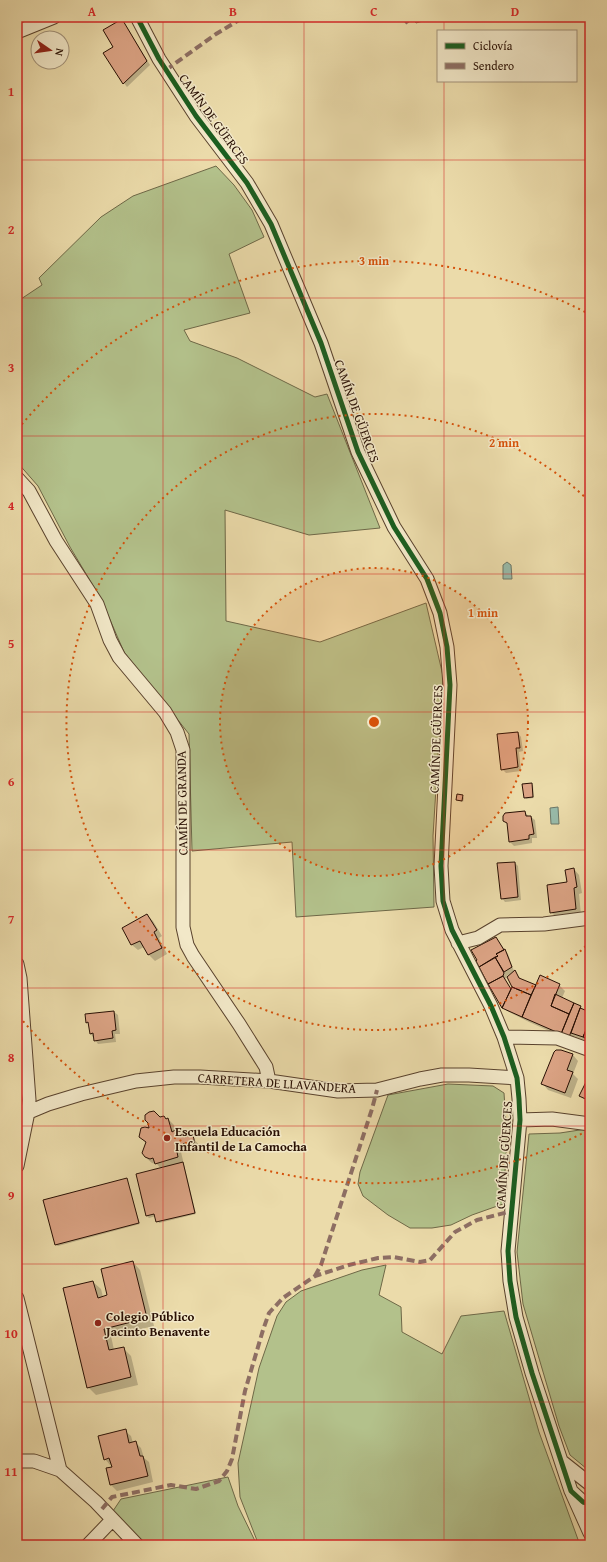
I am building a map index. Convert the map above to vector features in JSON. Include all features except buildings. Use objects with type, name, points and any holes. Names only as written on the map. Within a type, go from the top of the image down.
[{"type":"street","points":[[17,32],[54,17]]},
{"type":"street","name":"CAMÍN DE GÜERCES","points":[[137,17],[159,59],[196,116],[248,183],[271,224],[320,343],[358,452],[394,527],[427,579],[440,613],[447,647],[450,685],[441,866],[443,901],[452,930],[491,1006],[504,1036],[517,1078],[520,1120],[508,1251],[510,1281],[516,1317],[530,1366],[571,1491],[590,1533]]},
{"type":"street","name":"CAMÍN DE GRANDA","points":[[17,478],[29,491],[56,541],[97,604],[110,640],[119,657],[165,712],[177,732],[183,750],[183,927],[187,945],[266,1067],[269,1081]]},
{"type":"street","points":[[458,943],[478,938],[500,925],[544,924],[590,918]]},
{"type":"street","points":[[17,964],[29,1100],[22,1115],[17,1166]]},
{"type":"street","points":[[504,1036],[556,1038],[590,1050]]},
{"type":"street","name":"CARRETERA DE LLAVANDERA","points":[[22,1115],[48,1104],[81,1094],[136,1081],[174,1077],[269,1081],[338,1091],[377,1090],[442,1075],[517,1078]]},
{"type":"street","points":[[520,1120],[552,1120],[590,1124]]},
{"type":"street","points":[[17,1298],[60,1470]]},
{"type":"street","points":[[17,1461],[34,1461],[60,1470],[96,1502],[136,1545]]},
{"type":"street","points":[[561,1461],[590,1484]]},
{"type":"street","points":[[574,1470],[590,1474]]},
{"type":"street","points":[[571,1491],[583,1502],[590,1504]]},
{"type":"street","points":[[88,1545],[112,1520]]},
{"type":"green space","points":[[412,17],[436,17],[416,23]]},
{"type":"green space","points":[[216,166],[234,185],[252,210],[264,237],[229,254],[250,313],[184,330],[190,341],[237,358],[315,397],[327,394],[380,528],[309,535],[225,510],[226,621],[320,642],[426,603],[443,676],[433,836],[434,907],[296,917],[292,842],[192,851],[189,734],[124,652],[101,599],[70,547],[38,486],[17,462],[17,305],[21,299],[42,285],[39,278],[101,217],[133,196]]},
{"type":"green space","points":[[448,1084],[493,1086],[504,1093],[507,1138],[503,1204],[472,1215],[451,1225],[432,1228],[410,1228],[388,1215],[363,1196],[358,1184],[360,1172],[388,1095]]},
{"type":"green space","points":[[586,1129],[590,1130],[590,1469],[587,1469],[570,1455],[559,1426],[523,1304],[517,1252],[529,1134],[560,1133]]},
{"type":"green space","points":[[386,1265],[379,1295],[401,1307],[402,1332],[442,1354],[461,1316],[504,1311],[539,1432],[580,1545],[260,1545],[258,1543],[240,1497],[238,1463],[259,1368],[277,1316],[286,1302],[301,1291],[362,1270]]},
{"type":"green space","points":[[22,1468],[17,1497],[17,1469]]},
{"type":"green space","points":[[228,1477],[238,1506],[257,1545],[146,1545],[113,1511],[121,1499]]},
{"type":"shaded area","points":[[507,562],[511,565],[512,579],[503,579],[503,565]]},
{"type":"shaded area","points":[[558,807],[559,824],[551,824],[550,808]]},
{"type":"marked path","points":[[166,70],[216,34],[244,17]]},
{"type":"marked path","points":[[403,17],[409,25]]},
{"type":"marked path","points":[[315,1276],[321,1265],[377,1090]]},
{"type":"marked path","points":[[102,1509],[112,1497],[171,1485],[196,1489],[219,1481],[227,1471],[232,1459],[245,1391],[263,1330],[269,1313],[283,1298],[315,1276],[349,1265],[378,1258],[394,1257],[420,1262],[430,1260],[455,1232],[477,1220],[512,1211]]},
{"type":"cycle path","points":[[137,17],[159,59],[196,116],[247,183],[271,224],[321,343],[358,452],[394,527],[427,579],[440,613],[447,647],[450,685],[441,866],[443,901],[452,930],[491,1006],[504,1037],[517,1078],[520,1120],[508,1251],[510,1281],[516,1317],[532,1373],[571,1491],[583,1502],[590,1504]]},
{"type":"place","name":"Escuela Educación Infantil de La Camocha","points":[[167,1138]]},
{"type":"place","name":"Colegio Público Jacinto Benavente","points":[[98,1323]]}]
